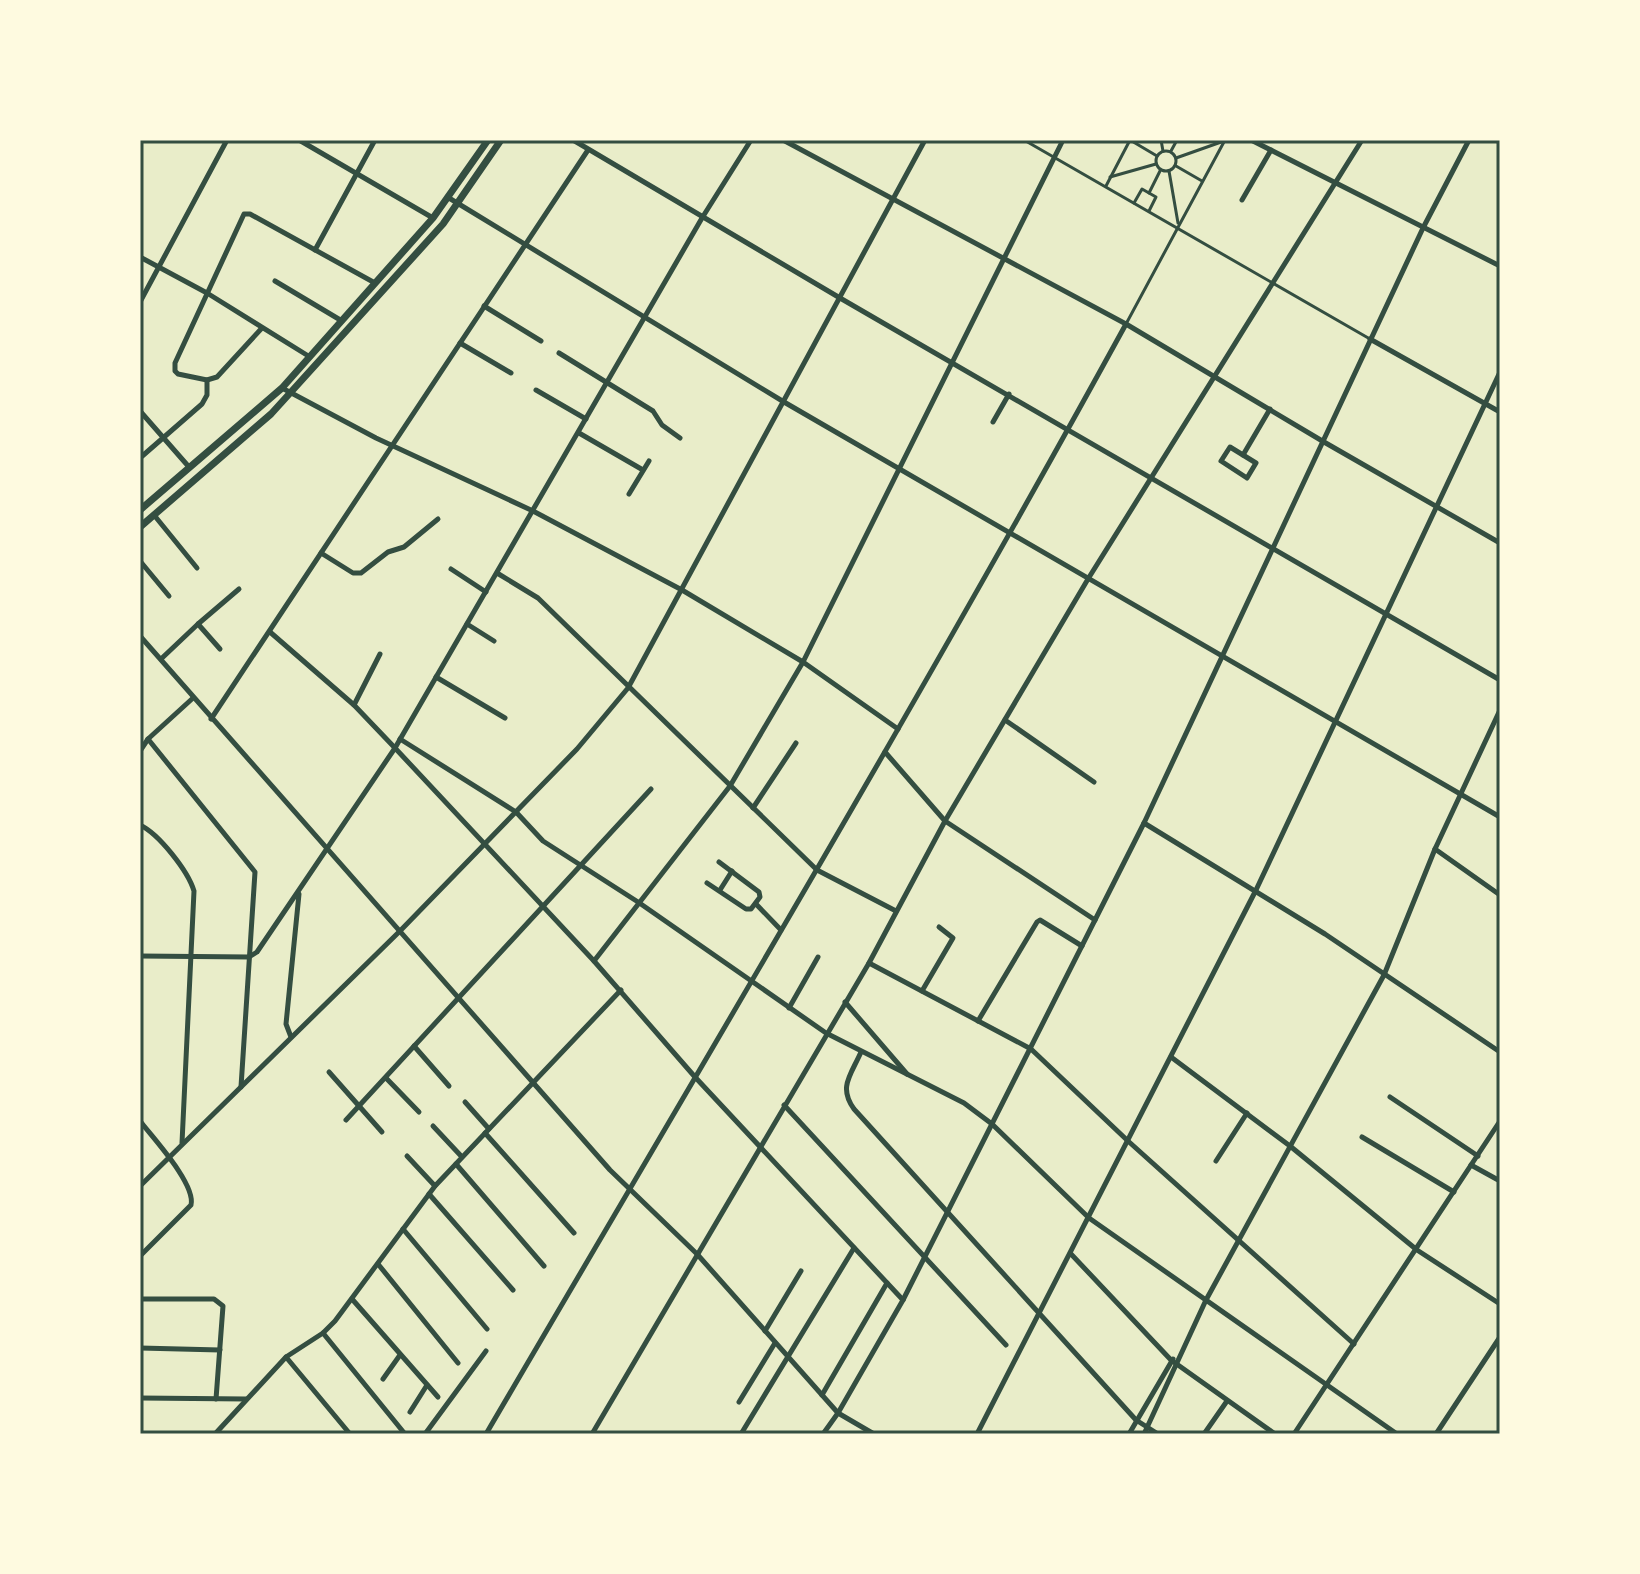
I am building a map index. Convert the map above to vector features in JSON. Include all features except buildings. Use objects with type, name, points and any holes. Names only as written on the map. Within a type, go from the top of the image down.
[{"type":"main road","points":[[140,510],[282,388],[433,218],[488,140]]},
{"type":"main road","points":[[140,527],[271,414],[458,204],[501,140]]},
{"type":"street","points":[[140,302],[227,140]]},
{"type":"street","points":[[299,140],[433,218]]},
{"type":"street","points":[[315,250],[375,140]]},
{"type":"street","points":[[573,140],[702,218],[1500,680]]},
{"type":"street","points":[[140,956],[249,957],[257,952],[395,748],[702,218],[751,140]]},
{"type":"street","points":[[783,140],[1126,324],[1500,543]]},
{"type":"street","points":[[140,1186],[400,931],[577,749],[628,688],[925,140]]},
{"type":"street","points":[[1024,140],[1178,225],[1271,282],[1500,412]]},
{"type":"street","points":[[594,961],[730,786],[803,662],[1063,140]]},
{"type":"street","points":[[1105,187],[1130,140],[1157,156]]},
{"type":"street","points":[[1161,140],[1163,151]]},
{"type":"street","points":[[1171,152],[1177,140]]},
{"type":"street","points":[[1176,158],[1224,140]]},
{"type":"street","points":[[486,1434],[1011,535],[1224,140]]},
{"type":"street","points":[[1251,140],[1500,266]]},
{"type":"street","points":[[592,1434],[869,963],[945,821],[1088,579],[1362,140]]},
{"type":"street","points":[[823,1434],[903,1300],[1144,823],[1370,339],[1469,140]]},
{"type":"street","points":[[211,719],[588,150]]},
{"type":"street","points":[[1242,200],[1271,150]]},
{"type":"street","points":[[1161,171],[1156,164],[1157,156],[1163,151],[1171,152],[1176,158],[1176,166]]},
{"type":"street","points":[[1110,177],[1156,164]]},
{"type":"street","points":[[1176,166],[1202,181]]},
{"type":"street","points":[[1161,171],[1169,171],[1176,166]]},
{"type":"street","points":[[1149,193],[1161,171]]},
{"type":"street","points":[[1169,171],[1178,225]]},
{"type":"street","points":[[1134,203],[1142,189],[1156,197],[1148,211]]},
{"type":"street","points":[[449,198],[784,402],[1500,817]]},
{"type":"street","points":[[261,329],[217,377],[207,380],[178,374],[174,367],[244,214],[250,214],[376,283]]},
{"type":"street","points":[[140,257],[207,293],[310,357]]},
{"type":"street","points":[[275,281],[342,321]]},
{"type":"street","points":[[484,306],[541,341]]},
{"type":"street","points":[[460,343],[511,373]]},
{"type":"street","points":[[559,353],[653,411],[662,425],[680,438]]},
{"type":"street","points":[[977,1434],[1256,890],[1500,372]]},
{"type":"street","points":[[140,458],[204,401],[207,380]]},
{"type":"street","points":[[282,388],[376,438],[533,511],[682,590],[803,662],[898,729]]},
{"type":"street","points":[[536,390],[586,419]]},
{"type":"street","points":[[993,422],[1009,394]]},
{"type":"street","points":[[1243,455],[1270,409]]},
{"type":"street","points":[[140,411],[189,467]]},
{"type":"street","points":[[579,433],[643,470]]},
{"type":"street","points":[[1230,447],[1243,455],[1256,463],[1247,478],[1221,461],[1230,447]]},
{"type":"street","points":[[629,494],[649,461]]},
{"type":"street","points":[[154,515],[197,568]]},
{"type":"street","points":[[321,553],[353,573],[361,573],[388,552],[404,547],[438,519]]},
{"type":"street","points":[[140,561],[169,596]]},
{"type":"street","points":[[451,569],[486,592]]},
{"type":"street","points":[[497,573],[538,598],[817,870],[896,911]]},
{"type":"street","points":[[161,659],[239,589]]},
{"type":"street","points":[[198,624],[220,649]]},
{"type":"street","points":[[467,624],[494,641]]},
{"type":"street","points":[[270,632],[354,705],[395,748],[621,990],[695,1077],[903,1300]]},
{"type":"street","points":[[140,636],[629,1189],[697,1254],[838,1413],[874,1434]]},
{"type":"street","points":[[354,705],[380,654]]},
{"type":"street","points":[[436,677],[505,718]]},
{"type":"street","points":[[140,751],[148,739],[193,698]]},
{"type":"street","points":[[1129,1434],[1179,1355],[1384,975],[1435,849],[1500,710]]},
{"type":"street","points":[[1005,720],[1094,782]]},
{"type":"street","points":[[148,739],[255,870],[241,1087]]},
{"type":"street","points":[[400,739],[516,812],[543,841],[581,863],[826,1033],[964,1103],[992,1124],[1089,1218],[1397,1434]]},
{"type":"street","points":[[753,808],[796,743]]},
{"type":"street","points":[[885,752],[945,821],[1095,920]]},
{"type":"street","points":[[346,1120],[651,789]]},
{"type":"street","points":[[1144,823],[1256,890],[1500,1052]]},
{"type":"street","points":[[140,825],[153,834],[187,874],[193,886],[195,904],[182,1143]]},
{"type":"street","points":[[1435,849],[1500,895]]},
{"type":"street","points":[[707,883],[746,909],[756,904],[759,892],[719,862]]},
{"type":"street","points":[[720,890],[732,871]]},
{"type":"street","points":[[291,1037],[286,1024],[299,893]]},
{"type":"street","points":[[756,904],[781,930]]},
{"type":"street","points":[[978,1021],[1037,922],[1042,921],[1082,946]]},
{"type":"street","points":[[922,991],[953,938],[939,927]]},
{"type":"street","points":[[789,1008],[818,957]]},
{"type":"street","points":[[869,963],[1031,1049],[1128,1141],[1354,1344]]},
{"type":"street","points":[[215,1434],[286,1357],[323,1333],[352,1299],[435,1186],[621,990]]},
{"type":"street","points":[[845,1002],[908,1076]]},
{"type":"street","points":[[414,1046],[449,1086]]},
{"type":"street","points":[[861,1052],[845,1089],[846,1098],[1136,1420],[1158,1434]]},
{"type":"street","points":[[1171,1057],[1290,1146],[1417,1250],[1500,1304]]},
{"type":"street","points":[[329,1072],[382,1132]]},
{"type":"street","points":[[386,1078],[419,1112]]},
{"type":"street","points":[[1390,1097],[1478,1156]]},
{"type":"street","points":[[465,1102],[574,1233]]},
{"type":"street","points":[[784,1105],[1006,1345]]},
{"type":"street","points":[[1216,1161],[1247,1113]]},
{"type":"street","points":[[140,1121],[168,1157],[191,1192],[192,1199],[191,1205],[140,1256]]},
{"type":"street","points":[[1294,1434],[1500,1121]]},
{"type":"street","points":[[433,1126],[462,1157]]},
{"type":"street","points":[[1362,1137],[1454,1192]]},
{"type":"street","points":[[407,1156],[435,1186]]},
{"type":"street","points":[[456,1164],[544,1266]]},
{"type":"street","points":[[1471,1165],[1500,1181]]},
{"type":"street","points":[[429,1194],[513,1290]]},
{"type":"street","points":[[403,1229],[487,1329]]},
{"type":"street","points":[[741,1434],[854,1248]]},
{"type":"street","points":[[1071,1254],[1174,1362],[1275,1434]]},
{"type":"street","points":[[378,1264],[458,1363]]},
{"type":"street","points":[[765,1331],[801,1271]]},
{"type":"street","points":[[822,1395],[887,1283]]},
{"type":"street","points":[[140,1299],[220,1301],[223,1306],[216,1399]]},
{"type":"street","points":[[352,1299],[438,1397]]},
{"type":"street","points":[[323,1333],[405,1434]]},
{"type":"street","points":[[1436,1434],[1500,1337]]},
{"type":"street","points":[[739,1402],[775,1343]]},
{"type":"street","points":[[140,1348],[220,1350]]},
{"type":"street","points":[[425,1434],[486,1351]]},
{"type":"street","points":[[383,1379],[400,1355]]},
{"type":"street","points":[[286,1357],[350,1434]]},
{"type":"street","points":[[1144,1434],[1174,1362]]},
{"type":"street","points":[[410,1412],[427,1385]]},
{"type":"street","points":[[140,1398],[247,1399]]},
{"type":"street","points":[[1204,1434],[1227,1401]]}]
